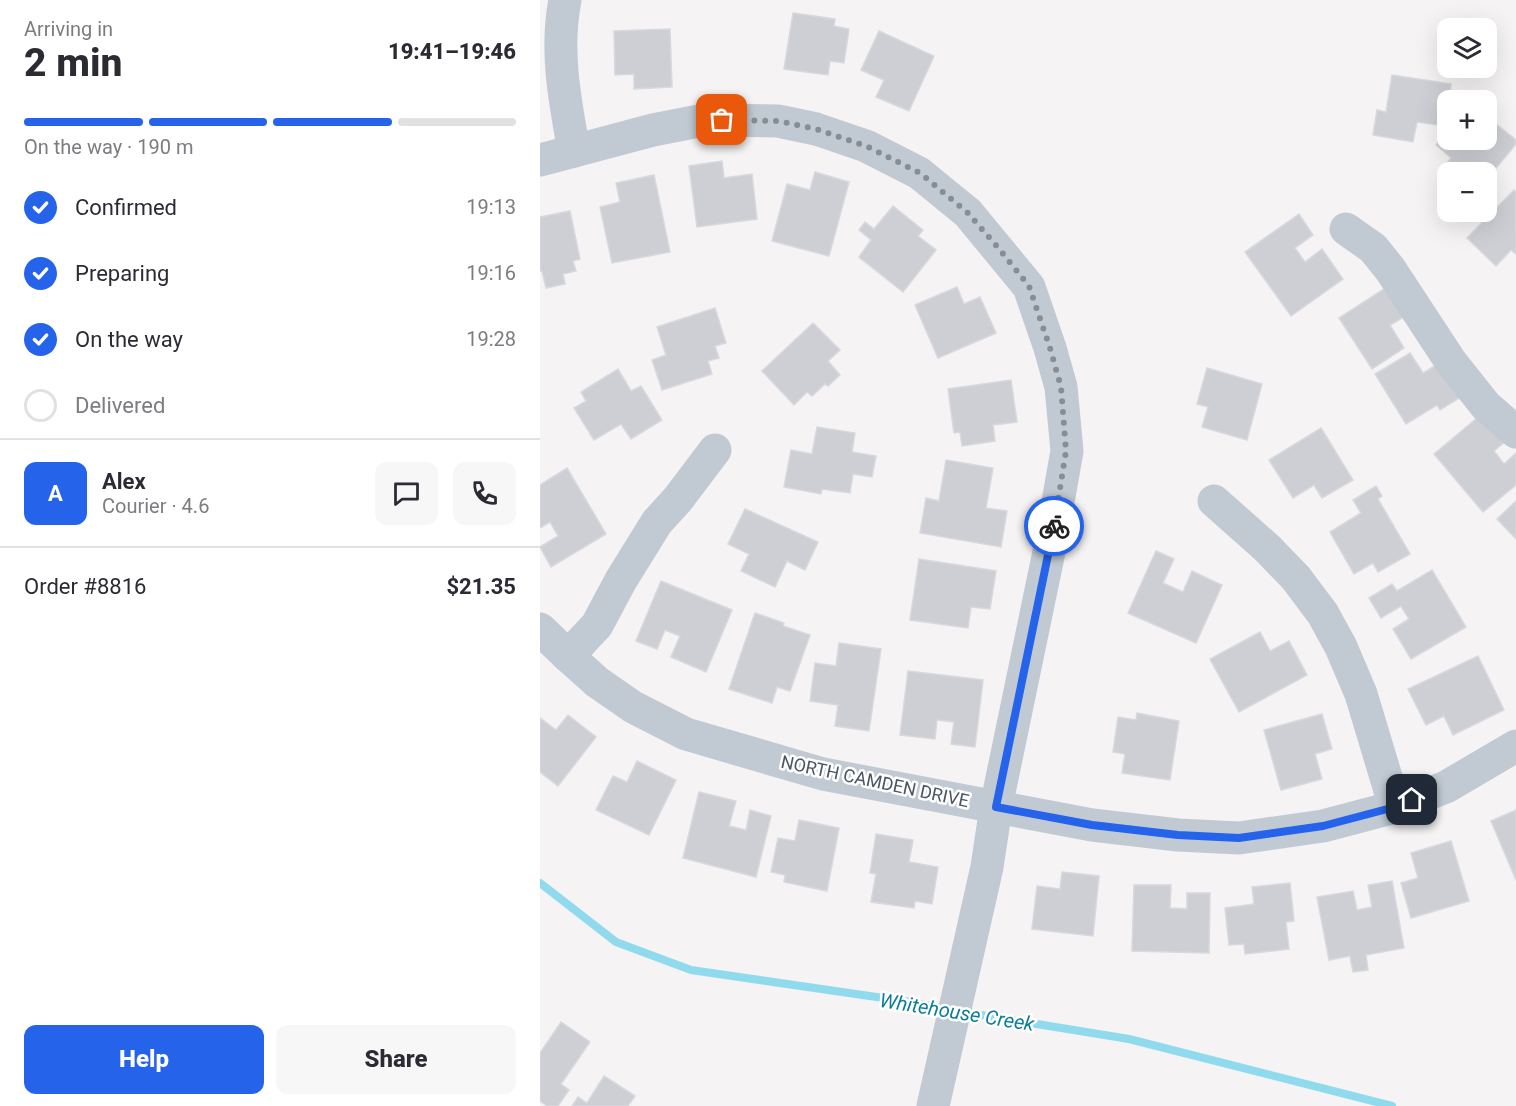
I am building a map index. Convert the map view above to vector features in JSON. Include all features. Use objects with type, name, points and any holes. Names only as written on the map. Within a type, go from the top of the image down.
[{"type":"street","points":[[565,0],[561,36],[563,85],[574,151]]},
{"type":"street","points":[[540,160],[653,130],[704,120],[778,121],[816,129],[866,146],[920,173],[968,213],[1029,286],[1061,387],[1066,451],[1050,547],[996,807],[987,867],[933,1106]]},
{"type":"street","points":[[1346,229],[1373,249],[1390,268],[1451,362],[1486,406],[1516,432]]},
{"type":"street","points":[[568,656],[597,625],[621,580],[657,522],[716,450]]},
{"type":"street","points":[[1214,501],[1296,578],[1323,614],[1341,647],[1361,694],[1395,807]]},
{"type":"street","name":"NORTH CAMDEN DRIVE","points":[[540,628],[597,682],[633,707],[686,734],[822,774],[1092,825],[1178,835],[1239,838],[1323,826],[1395,807],[1446,788],[1516,746]]},
{"type":"building","points":[[793,13],[835,19],[834,26],[849,29],[844,63],[830,61],[828,75],[784,69]]},
{"type":"building","points":[[670,29],[672,87],[634,89],[634,74],[615,75],[614,31]]},
{"type":"building","points":[[879,31],[934,56],[909,111],[876,97],[884,80],[861,70]]},
{"type":"building","points":[[1392,75],[1451,84],[1450,90],[1437,90],[1437,125],[1417,122],[1413,142],[1373,135],[1377,110],[1386,112]]},
{"type":"building","points":[[1497,125],[1516,140],[1516,144],[1497,167],[1497,162],[1448,162],[1451,158],[1442,150],[1497,150]]},
{"type":"building","points":[[722,161],[724,178],[752,174],[757,219],[697,227],[689,166]]},
{"type":"building","points":[[815,172],[849,182],[829,256],[772,241],[787,184],[810,190]]},
{"type":"building","points":[[654,175],[670,252],[612,263],[600,207],[620,202],[616,183]]},
{"type":"building","points":[[1514,190],[1516,192],[1516,254],[1511,250],[1496,266],[1467,238],[1483,222],[1497,222],[1497,207]]},
{"type":"building","points":[[893,206],[923,230],[918,236],[936,250],[903,292],[859,257],[871,240],[859,230],[865,222],[874,229]]},
{"type":"building","points":[[570,211],[580,259],[573,261],[576,271],[563,274],[565,284],[546,288],[542,271],[540,271],[540,217]]},
{"type":"building","points":[[1299,214],[1313,235],[1295,248],[1305,262],[1322,249],[1343,279],[1291,316],[1245,252]]},
{"type":"building","points":[[1390,285],[1409,314],[1390,325],[1404,348],[1372,369],[1339,318]]},
{"type":"building","points":[[957,287],[964,304],[980,297],[996,333],[938,358],[915,305]]},
{"type":"building","points":[[715,308],[726,343],[715,346],[719,358],[708,361],[712,374],[662,390],[652,360],[666,355],[657,327]]},
{"type":"building","points":[[813,323],[840,350],[828,361],[840,375],[828,386],[825,384],[812,396],[807,392],[794,405],[762,371]]},
{"type":"building","points":[[1410,353],[1423,373],[1443,361],[1464,395],[1440,410],[1437,405],[1406,424],[1375,374]]},
{"type":"building","points":[[1207,368],[1262,384],[1247,440],[1202,427],[1208,407],[1197,404]]},
{"type":"building","points":[[618,369],[631,391],[641,386],[662,420],[631,439],[621,424],[594,440],[574,408],[586,401],[581,392]]},
{"type":"building","points":[[1011,380],[1017,422],[993,425],[995,441],[962,446],[960,432],[954,433],[948,389]]},
{"type":"building","points":[[1483,413],[1506,441],[1494,451],[1504,464],[1516,453],[1516,485],[1483,512],[1434,454]]},
{"type":"building","points":[[817,427],[855,433],[852,452],[876,456],[872,477],[853,474],[850,493],[822,489],[821,494],[784,487],[791,450],[812,454]]},
{"type":"building","points":[[1321,428],[1353,480],[1322,498],[1314,485],[1293,498],[1269,460]]},
{"type":"building","points":[[946,460],[993,468],[986,508],[1007,511],[1001,547],[920,533],[926,498],[939,501]]},
{"type":"building","points":[[567,468],[606,534],[551,567],[540,547],[558,536],[550,522],[540,528],[540,485]]},
{"type":"building","points":[[1376,486],[1382,496],[1378,499],[1410,554],[1378,572],[1373,563],[1354,574],[1330,532],[1361,513],[1353,500]]},
{"type":"building","points":[[1516,501],[1516,539],[1497,519]]},
{"type":"building","points":[[745,509],[818,542],[805,570],[787,561],[775,587],[741,571],[749,554],[728,544]]},
{"type":"building","points":[[1156,551],[1174,559],[1163,583],[1183,592],[1192,571],[1222,585],[1196,643],[1128,613]]},
{"type":"building","points":[[919,559],[996,571],[990,609],[971,607],[968,628],[910,620]]},
{"type":"building","points":[[1432,570],[1466,627],[1411,659],[1393,629],[1409,619],[1401,606],[1381,618],[1369,598],[1392,584],[1397,591]]},
{"type":"building","points":[[661,581],[732,610],[706,672],[671,657],[680,636],[665,630],[657,649],[636,641]]},
{"type":"building","points":[[755,613],[810,635],[790,691],[777,687],[772,703],[729,689]]},
{"type":"building","points":[[1260,632],[1270,651],[1289,641],[1307,675],[1239,712],[1210,659]]},
{"type":"building","points":[[839,643],[881,649],[869,731],[835,726],[838,705],[810,701],[815,663],[836,666]]},
{"type":"building","points":[[1478,656],[1504,710],[1453,735],[1444,716],[1426,725],[1408,689]]},
{"type":"building","points":[[908,671],[983,680],[975,747],[951,744],[954,722],[937,720],[935,739],[900,735]]},
{"type":"building","points":[[1137,713],[1179,721],[1170,780],[1122,773],[1125,754],[1113,752],[1118,717],[1136,720]]},
{"type":"building","points":[[1322,714],[1332,749],[1315,754],[1322,779],[1281,790],[1264,730]]},
{"type":"building","points":[[568,715],[596,737],[558,786],[540,772],[540,718],[556,730]]},
{"type":"building","points":[[637,761],[676,780],[649,835],[596,810],[613,776],[627,782]]},
{"type":"building","points":[[699,792],[736,801],[729,826],[746,830],[750,810],[771,816],[756,877],[683,858]]},
{"type":"building","points":[[1516,810],[1516,880],[1491,821]]},
{"type":"building","points":[[799,820],[839,828],[827,891],[784,882],[785,875],[771,872],[778,838],[795,841]]},
{"type":"building","points":[[876,834],[913,840],[909,862],[938,867],[932,904],[915,901],[914,908],[871,902],[876,874],[870,873]]},
{"type":"building","points":[[1451,841],[1469,901],[1411,918],[1401,883],[1418,878],[1411,853]]},
{"type":"building","points":[[1062,872],[1099,876],[1093,936],[1032,929],[1037,886],[1060,889]]},
{"type":"building","points":[[1392,881],[1404,948],[1366,955],[1368,970],[1353,972],[1350,956],[1329,960],[1317,897],[1353,891],[1357,910],[1372,907],[1368,885]]},
{"type":"building","points":[[1290,883],[1294,921],[1286,922],[1289,949],[1245,954],[1244,944],[1229,945],[1225,908],[1254,904],[1252,887]]},
{"type":"building","points":[[1134,885],[1171,885],[1170,908],[1187,909],[1187,893],[1210,893],[1209,953],[1132,951]]},
{"type":"building","points":[[561,1022],[590,1042],[561,1084],[569,1090],[558,1106],[547,1106],[540,1101],[540,1053]]},
{"type":"building","points":[[604,1076],[635,1096],[628,1106],[572,1106],[578,1097],[587,1103]]},
{"type":"waterway","name":"Whitehouse Creek","points":[[540,883],[616,942],[691,970],[948,1009]]},
{"type":"waterway","name":"Whitehouse Creek","points":[[963,1012],[1129,1039],[1392,1106]]},
{"type":"way so far","points":[[722,120],[778,121],[816,129],[866,146],[920,173],[968,213],[1000,250],[1029,286],[1061,387],[1066,451],[1054,526]]},
{"type":"route","points":[[1054,526],[996,807],[1092,825],[1178,835],[1239,838],[1323,826],[1395,807],[1412,800]]}]
